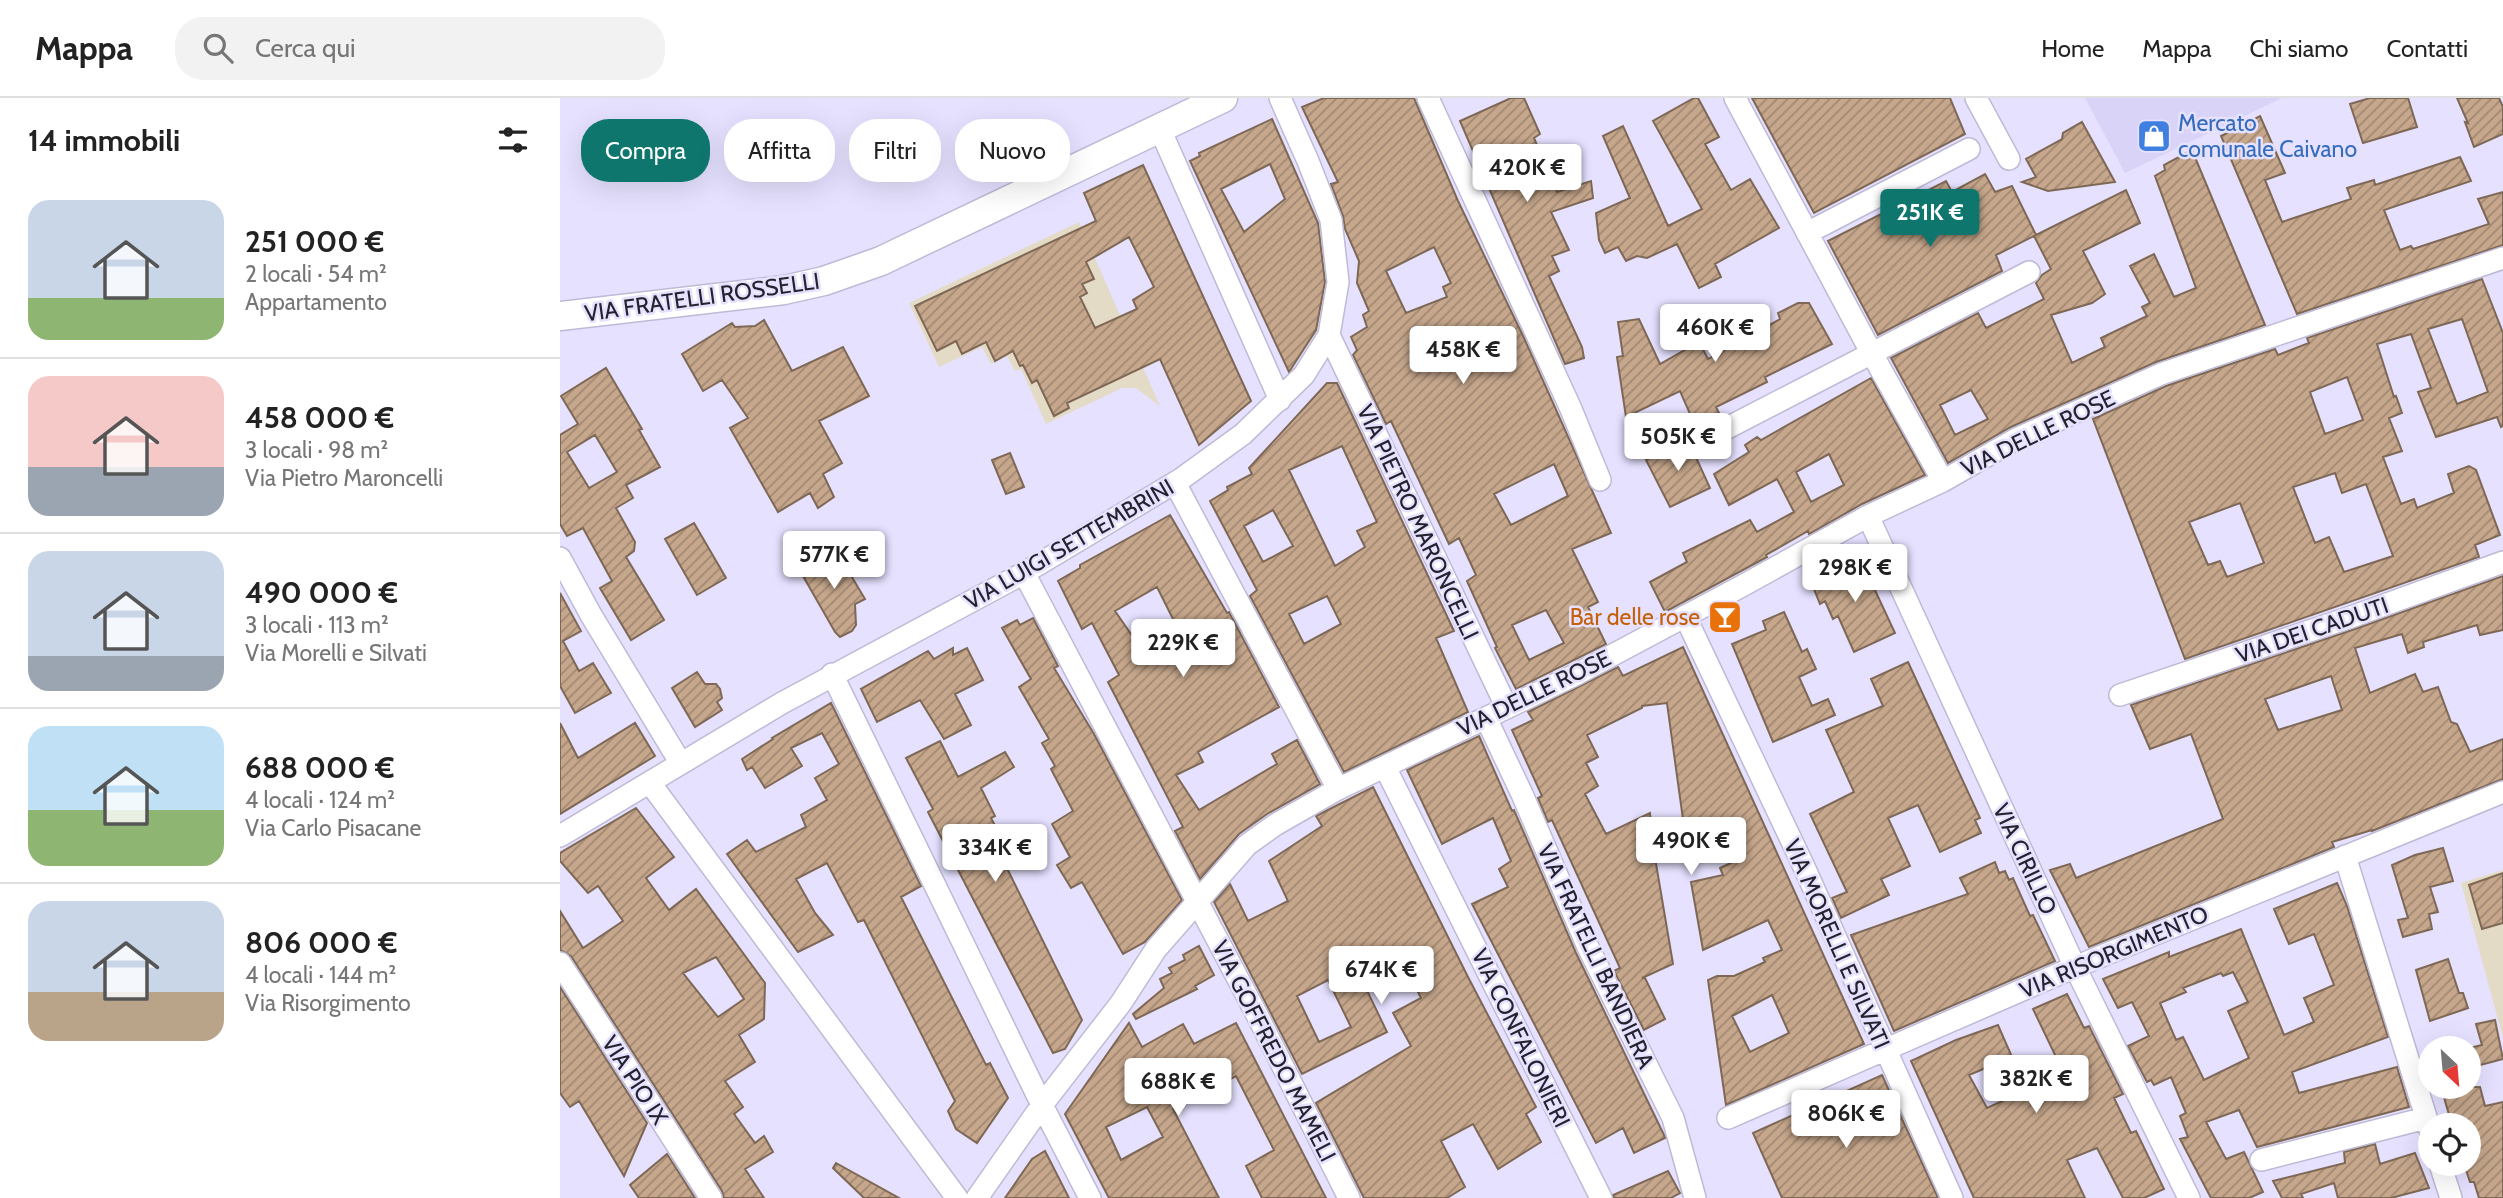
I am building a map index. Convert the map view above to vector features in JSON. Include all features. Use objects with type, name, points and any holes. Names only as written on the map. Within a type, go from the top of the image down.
[{"type":"main road","name":"VIA FRATELLI ROSSELLI","points":[[560,316],[784,290],[824,281],[881,261],[1223,98]]},
{"type":"street","name":"VIA LUIGI SETTEMBRINI","points":[[560,836],[650,783],[680,762],[832,674],[1024,573],[1175,483],[1243,434],[1280,400],[1304,375],[1329,335],[1338,282],[1331,220],[1280,98]]},
{"type":"street","points":[[1429,98],[1571,409],[1600,480]]},
{"type":"street","points":[[1735,98],[1943,481]]},
{"type":"street","points":[[1976,98],[2009,159]]},
{"type":"street","points":[[1159,127],[1280,400]]},
{"type":"street","points":[[1807,233],[1969,149]]},
{"type":"street","name":"VIA DELLE ROSE","points":[[977,1198],[1042,1105],[1121,1003],[1156,949],[1247,845],[1275,825],[1338,789],[1577,674],[1868,516],[1943,481],[2016,439],[2161,374],[2503,258]]},
{"type":"street","points":[[1700,442],[2029,272]]},
{"type":"street","name":"VIA PIETRO MARONCELLI","points":[[1329,335],[1507,708]]},
{"type":"street","points":[[1175,483],[1338,789]]},
{"type":"street","name":"VIA CIRILLO","points":[[1868,516],[2075,967],[2189,1198]]},
{"type":"street","points":[[560,558],[591,615],[680,762]]},
{"type":"street","name":"VIA DEI CADUTI","points":[[2120,695],[2503,562]]},
{"type":"street","name":"VIA GOFFREDO MAMELI","points":[[1024,573],[1198,903],[1349,1198]]},
{"type":"street","name":"VIA MORELLI E SILVATI","points":[[1685,616],[1735,718],[1952,1198]]},
{"type":"street","points":[[832,674],[1090,1198]]},
{"type":"street","name":"VIA FRATELLI BANDIERA","points":[[1486,718],[1588,947],[1672,1118],[1695,1198]]},
{"type":"street","name":"VIA CONFALONIERI","points":[[1385,767],[1601,1198]]},
{"type":"street","points":[[650,783],[957,1198]]},
{"type":"street","name":"VIA RISORGIMENTO","points":[[1728,1118],[2075,967],[2503,792]]},
{"type":"street","points":[[2345,856],[2424,1113]]},
{"type":"street","name":"VIA PIO IX","points":[[560,963],[711,1198]]},
{"type":"street","points":[[2261,1160],[2418,1128]]},
{"type":"street","points":[[2445,1176],[2451,1198]]},
{"type":"shaded area","name":"Mercato comunale Caivano","points":[[2085,98],[2282,98],[2125,173]]},
{"type":"shaded area","points":[[1079,222],[1160,406],[1136,388],[1122,388],[1046,424],[1021,369],[1015,371],[1007,356],[991,364],[982,347],[939,367],[909,303]]},
{"type":"shaded area","points":[[2503,870],[2503,1038],[2461,883]]},
{"type":"building","points":[[1324,98],[1414,98],[1458,201],[1524,338],[1611,533],[1572,549],[1598,602],[1588,607],[1606,644],[1516,689],[1495,648],[1497,647],[1467,581],[1476,575],[1459,538],[1449,544],[1391,421],[1386,424],[1353,355],[1357,350],[1351,337],[1367,327],[1363,315],[1369,311],[1357,283],[1359,261],[1345,229],[1331,184],[1338,182],[1302,107]],"holes":[[[1434,247],[1451,283],[1443,287],[1447,297],[1406,313],[1386,271]],[[1554,464],[1568,496],[1511,525],[1494,494]],[[1546,610],[1564,643],[1529,660],[1512,625]]]},
{"type":"building","points":[[1511,98],[1524,98],[1540,134],[1534,138],[1557,192],[1591,181],[1593,198],[1551,212],[1569,250],[1552,256],[1559,271],[1549,276],[1582,347],[1584,358],[1565,364],[1460,121]]},
{"type":"building","points":[[1698,98],[1719,137],[1705,144],[1731,190],[1750,179],[1779,228],[1715,264],[1721,277],[1699,288],[1677,244],[1647,258],[1637,256],[1626,261],[1618,247],[1605,253],[1599,240],[1596,213],[1630,198],[1603,136],[1623,126],[1668,226],[1702,209],[1653,121]]},
{"type":"building","points":[[1752,98],[1950,98],[1965,134],[1814,213]]},
{"type":"building","points":[[2370,98],[2408,98],[2417,127],[2363,143],[2350,104]]},
{"type":"building","points":[[2457,98],[2499,98],[2503,107],[2503,134],[2474,147],[2465,122],[2468,123]]},
{"type":"building","points":[[2260,116],[2285,173],[2265,180],[2282,222],[2351,199],[2347,188],[2374,180],[2375,185],[2460,157],[2471,181],[2384,210],[2400,250],[2411,246],[2413,249],[2489,224],[2478,199],[2503,192],[2503,245],[2297,314],[2221,136]]},
{"type":"building","points":[[1272,119],[1318,223],[1325,282],[1316,330],[1289,372],[1190,161],[1200,156],[1199,153]],"holes":[[[1270,164],[1285,199],[1244,232],[1221,189]]]},
{"type":"building","points":[[2082,122],[2115,182],[2048,191],[2022,182],[2036,177],[2026,159],[2062,139],[2063,133]]},
{"type":"building","points":[[2192,150],[2265,325],[2156,362],[2011,427],[1948,463],[1891,358],[1978,313],[1986,328],[2044,299],[2036,283],[2051,269],[2034,236],[2126,190],[2140,223],[2083,251],[2105,294],[2092,303],[2051,315],[2072,363],[2105,347],[2101,338],[2147,316],[2142,307],[2150,303],[2130,266],[2154,254],[2174,297],[2196,288],[2155,176],[2165,170],[2164,165]],"holes":[[[1971,390],[1988,419],[1955,435],[1940,405]]]},
{"type":"building","points":[[1143,165],[1251,401],[1199,445],[1160,359],[1067,403],[1069,408],[1054,416],[1037,380],[1032,383],[1013,351],[995,361],[986,342],[962,354],[956,341],[937,351],[915,306],[1096,221],[1084,193]],"holes":[[[1129,237],[1154,287],[1133,300],[1137,309],[1095,328],[1080,297],[1087,293],[1082,284],[1094,279],[1086,262]]]},
{"type":"building","points":[[1985,174],[1995,192],[2012,186],[2036,235],[1996,255],[2002,271],[1878,335],[1828,241],[1946,181],[1952,192]]},
{"type":"building","points":[[2482,279],[2503,333],[2503,426],[2501,427],[2497,417],[2436,437],[2418,392],[2431,388],[2411,334],[2377,344],[2402,413],[2389,418],[2402,451],[2383,457],[2401,504],[2414,499],[2417,508],[2454,493],[2448,474],[2469,466],[2476,470],[2500,535],[2475,545],[2479,557],[2185,659],[2093,419],[2166,386],[2275,349],[2278,355],[2309,343],[2307,338]],"holes":[[[2462,319],[2488,392],[2457,404],[2428,329]],[[2347,377],[2363,420],[2325,434],[2310,392]],[[2335,473],[2342,493],[2366,484],[2393,556],[2344,572],[2329,537],[2315,543],[2293,487]],[[2240,503],[2264,563],[2227,577],[2220,561],[2208,565],[2189,522]]]},
{"type":"building","points":[[1798,303],[1809,303],[1832,344],[1765,377],[1767,382],[1716,407],[1719,413],[1694,423],[1680,391],[1626,417],[1617,357],[1623,356],[1618,322],[1639,319],[1660,364],[1699,342],[1708,359],[1780,319],[1778,313]]},
{"type":"building","points":[[764,320],[792,371],[843,347],[869,396],[819,421],[842,463],[823,474],[834,497],[818,508],[810,493],[778,512],[730,428],[748,418],[722,380],[703,391],[682,354],[732,323],[735,327],[755,326]]},
{"type":"building","points":[[606,368],[642,429],[639,430],[660,467],[626,485],[633,498],[616,508],[635,542],[634,551],[626,557],[664,620],[631,640],[600,588],[612,581],[583,528],[567,536],[560,524],[560,435],[578,424],[561,396]],"holes":[[[595,435],[617,472],[589,488],[567,452]]]},
{"type":"building","points":[[1871,378],[1925,475],[1862,504],[1809,534],[1808,531],[1766,555],[1767,557],[1665,612],[1650,582],[1687,562],[1683,553],[1750,520],[1757,532],[1794,512],[1777,479],[1729,505],[1714,474],[1749,452],[1745,445],[1757,437],[1761,440]],"holes":[[[1829,454],[1844,485],[1811,502],[1796,472]]]},
{"type":"building","points":[[1327,383],[1337,383],[1454,631],[1436,638],[1468,712],[1344,772],[1250,596],[1257,590],[1210,501],[1228,490],[1227,487],[1252,474],[1249,468]],"holes":[[[1342,446],[1377,522],[1357,531],[1365,547],[1335,566],[1289,470]],[[1273,510],[1293,546],[1263,562],[1244,526]],[[1327,596],[1341,624],[1304,644],[1289,614]]]},
{"type":"building","points":[[1687,439],[1688,447],[1694,453],[1710,488],[1670,507],[1646,460]]},
{"type":"building","points":[[1010,453],[1024,487],[1006,494],[992,460]]},
{"type":"building","points":[[1170,515],[1227,613],[1229,612],[1279,707],[1198,752],[1203,762],[1176,775],[1199,810],[1277,764],[1272,754],[1297,740],[1320,784],[1267,814],[1239,834],[1200,879],[1175,831],[1183,827],[1108,682],[1119,675],[1092,623],[1082,629],[1058,581],[1080,568],[1080,565]],"holes":[[[1157,587],[1176,625],[1140,647],[1115,611]]]},
{"type":"building","points":[[694,523],[726,578],[697,595],[665,539]]},
{"type":"building","points":[[826,552],[829,556],[837,552],[865,599],[855,604],[856,625],[852,631],[840,637],[799,569]]},
{"type":"building","points":[[1860,558],[1895,633],[1854,652],[1838,616],[1833,619],[1825,601],[1820,604],[1812,584],[1820,580],[1820,577]]},
{"type":"building","points":[[2503,576],[2503,630],[2480,635],[2477,625],[2423,642],[2424,647],[2408,653],[2402,634],[2355,648],[2370,693],[2415,674],[2423,692],[2438,687],[2451,722],[2457,724],[2470,752],[2503,739],[2503,779],[2372,831],[2332,842],[2334,847],[2089,947],[2050,870],[2070,864],[2076,878],[2223,819],[2191,734],[2150,749],[2131,705]],"holes":[[[2331,676],[2342,710],[2278,730],[2265,699]]]},
{"type":"building","points":[[560,593],[581,631],[563,641],[579,671],[593,663],[611,693],[575,713],[560,686]]},
{"type":"building","points":[[1784,612],[1802,652],[1807,649],[1816,669],[1799,677],[1812,706],[1828,699],[1835,715],[1773,742],[1732,644],[1766,630],[1763,621]]},
{"type":"building","points":[[1033,618],[1058,666],[1054,668],[1094,734],[1182,900],[1145,942],[1123,954],[1082,882],[1071,888],[1057,865],[1070,857],[1052,824],[1073,811],[1051,769],[1055,766],[1042,743],[1049,739],[1019,687],[1031,679],[1002,628],[1017,620],[1020,625]]},
{"type":"building","points":[[1683,647],[1864,1044],[1726,1105],[1708,980],[1717,976],[1734,976],[1765,962],[1763,958],[1782,950],[1768,920],[1703,950],[1691,882],[1723,875],[1720,868],[1733,862],[1710,822],[1685,834],[1667,703],[1642,706],[1587,735],[1598,757],[1586,763],[1598,786],[1585,794],[1606,834],[1650,813],[1673,964],[1642,978],[1645,978],[1665,1019],[1644,1030],[1614,971],[1620,968],[1552,820],[1548,822],[1538,798],[1542,796],[1512,730],[1533,720],[1528,712],[1618,667],[1623,676]],"holes":[[[1772,995],[1789,1033],[1750,1052],[1732,1016]]]},
{"type":"building","points":[[953,648],[953,655],[967,648],[983,680],[955,694],[971,725],[944,739],[920,700],[877,722],[861,689],[928,651],[934,659]]},
{"type":"building","points":[[1908,662],[1980,818],[1975,820],[1981,833],[1940,852],[1918,805],[1888,818],[1910,866],[1881,879],[1889,895],[1841,918],[1832,898],[1847,892],[1810,814],[1854,792],[1826,730],[1883,706],[1871,679]]},
{"type":"building","points":[[697,672],[705,684],[716,684],[720,689],[722,698],[717,702],[722,710],[695,727],[672,688]]},
{"type":"building","points":[[831,703],[921,886],[901,897],[986,1065],[990,1063],[1008,1098],[977,1143],[956,1129],[948,1111],[955,1101],[864,920],[858,922],[827,863],[796,879],[815,913],[833,935],[798,952],[727,854],[747,840],[756,852],[806,827],[801,815],[827,800],[815,778],[839,764],[822,733],[791,748],[802,766],[765,788],[752,767],[747,770],[742,759]]},
{"type":"building","points":[[560,723],[578,758],[635,723],[655,756],[560,814]]},
{"type":"building","points":[[1479,736],[1576,953],[1664,1135],[1665,1138],[1634,1153],[1623,1128],[1596,1143],[1472,904],[1508,887],[1499,869],[1511,861],[1493,818],[1442,844],[1407,770]]},
{"type":"building","points":[[940,741],[958,777],[1005,752],[1014,767],[981,788],[995,816],[991,818],[1003,841],[995,844],[1082,1020],[1065,1049],[1053,1053],[928,812],[933,809],[906,758]]},
{"type":"building","points":[[1373,787],[1536,1107],[1526,1114],[1541,1142],[1498,1169],[1473,1124],[1441,1141],[1465,1187],[1447,1198],[1364,1198],[1316,1103],[1411,1046],[1393,1013],[1421,998],[1402,959],[1362,980],[1387,1032],[1302,1074],[1214,902],[1230,884],[1248,921],[1288,901],[1269,861],[1322,826],[1316,816]],"holes":[[[1328,980],[1351,1027],[1319,1042],[1297,996]]]},
{"type":"building","points":[[636,808],[674,857],[646,878],[669,910],[696,889],[765,983],[764,1019],[739,1035],[755,1062],[725,1081],[743,1107],[734,1114],[755,1143],[764,1136],[773,1152],[745,1169],[764,1198],[724,1198],[571,956],[560,950],[560,911],[583,948],[623,921],[598,886],[588,893],[560,861],[560,853]],"holes":[[[716,957],[744,999],[718,1017],[683,973]]]},
{"type":"building","points":[[2443,848],[2453,881],[2430,887],[2438,912],[2429,914],[2432,929],[2403,937],[2398,920],[2408,918],[2392,865],[2415,855]]},
{"type":"building","points":[[1995,862],[1999,873],[2005,871],[2009,880],[2013,878],[2055,961],[1894,1031],[1851,935],[1968,894],[1960,878]]},
{"type":"building","points":[[2503,873],[2503,923],[2482,929],[2469,885]]},
{"type":"building","points":[[2337,883],[2347,906],[2388,1037],[2292,1072],[2299,1093],[2397,1067],[2409,1107],[2257,1147],[2239,1110],[2206,1122],[2226,1159],[2244,1152],[2263,1192],[2249,1198],[2211,1198],[2180,1139],[2188,1137],[2180,1116],[2186,1113],[2171,1077],[2154,1085],[2151,1080],[2147,1082],[2128,1046],[2149,1036],[2132,1002],[2118,1008],[2103,979],[2169,952],[2169,957],[2241,929],[2284,1035],[2314,1022],[2304,998],[2334,985],[2314,934],[2289,944],[2274,909]],"holes":[[[2233,972],[2248,1002],[2228,1011],[2249,1058],[2204,1080],[2183,1037],[2176,1040],[2160,1003],[2186,992],[2183,988],[2221,973],[2223,976]]]},
{"type":"building","points":[[1199,946],[1214,975],[1195,986],[1197,989],[1136,1019],[1133,1014],[1164,988],[1160,979],[1172,973],[1169,968],[1185,960],[1183,955]]},
{"type":"building","points":[[2448,959],[2459,993],[2463,993],[2468,1008],[2430,1021],[2416,970]]},
{"type":"building","points":[[560,987],[647,1123],[624,1176],[579,1101],[570,1107],[560,1093]]},
{"type":"building","points":[[2067,994],[2084,1028],[2089,1026],[2123,1094],[2114,1098],[2131,1133],[2136,1131],[2164,1189],[2144,1198],[2123,1198],[2097,1148],[2067,1160],[2085,1198],[1974,1198],[1911,1061],[1956,1040],[1998,1025],[2012,1057],[1969,1075],[1987,1108],[2027,1090],[2021,1074],[2057,1059],[2033,1009]]},
{"type":"building","points":[[2495,1020],[2503,1059],[2482,1065],[2482,1036],[2479,1036],[2476,1024]]},
{"type":"building","points":[[1129,1023],[1142,1047],[1183,1024],[1194,1044],[1236,1023],[1326,1198],[1262,1198],[1246,1166],[1274,1150],[1236,1076],[1173,1109],[1219,1198],[1109,1198],[1065,1114]],"holes":[[[1147,1107],[1163,1137],[1121,1160],[1106,1127]]]},
{"type":"building","points":[[1882,1075],[1938,1198],[1782,1198],[1753,1133]]},
{"type":"building","points":[[2482,1095],[2485,1106],[2503,1102],[2503,1198],[2479,1198],[2474,1182],[2470,1182],[2468,1176],[2481,1176],[2481,1113],[2449,1113],[2444,1099],[2482,1099]]},
{"type":"building","points":[[2375,1144],[2380,1164],[2415,1153],[2418,1176],[2424,1176],[2429,1188],[2391,1198],[2338,1198],[2334,1183],[2301,1194],[2303,1198],[2282,1198],[2273,1181],[2345,1163],[2344,1152]]},
{"type":"building","points":[[1045,1151],[1069,1198],[1005,1198],[1032,1159]]},
{"type":"building","points":[[667,1154],[695,1198],[639,1198],[630,1185]]},
{"type":"building","points":[[836,1163],[899,1198],[864,1198],[833,1168]]},
{"type":"building","points":[[1668,1171],[1680,1193],[1671,1198],[1614,1198],[1613,1195]]},
{"type":"place","name":"Mercato comunale Caivano","points":[[2154,136]]},
{"type":"place","name":"Bar delle rose","points":[[1725,617]]}]
